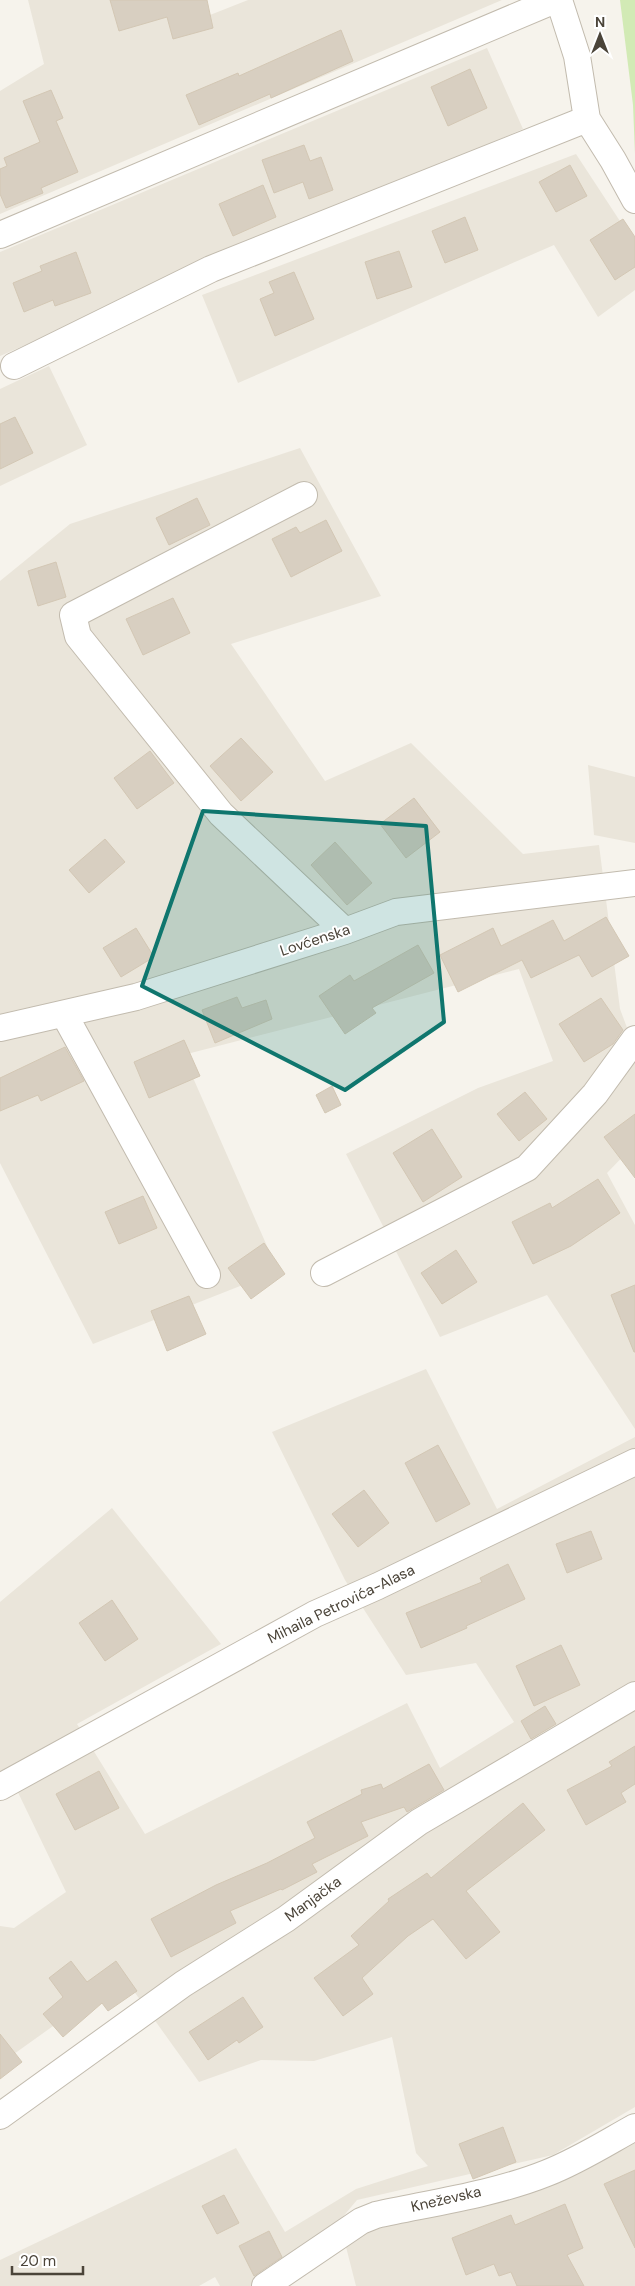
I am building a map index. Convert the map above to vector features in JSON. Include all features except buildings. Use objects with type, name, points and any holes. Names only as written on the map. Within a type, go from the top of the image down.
[{"type":"street","points":[[0,235],[557,0],[577,56],[587,119],[614,160],[635,200]]},
{"type":"street","points":[[14,366],[211,269],[587,119]]},
{"type":"street","points":[[304,495],[72,615],[78,636],[221,814],[345,931]]},
{"type":"street","name":"Lovćenska","points":[[0,1028],[136,997],[345,931],[396,912],[635,883]]},
{"type":"street","points":[[64,1014],[207,1274]]},
{"type":"street","points":[[324,1273],[527,1168],[596,1094],[635,1039]]},
{"type":"street","name":"Mihaila Petrovića-Alasa","points":[[0,1787],[315,1614],[387,1582],[635,1462]]},
{"type":"street","name":"Manjačka","points":[[0,2116],[183,1984],[286,1920],[419,1822],[635,1694]]},
{"type":"street","name":"Kneževska","points":[[265,2286],[361,2221],[376,2215],[515,2184],[546,2174],[635,2127]]},
{"type":"highlighted area","points":[[203,811],[426,826],[444,1022],[345,1090],[142,986]]},
{"type":"shaded area","points":[[28,0],[204,0],[210,15],[248,0],[502,0],[0,214],[0,91],[44,64]]},
{"type":"shaded area","points":[[487,48],[523,129],[0,356],[0,252]]},
{"type":"shaded area","points":[[576,154],[635,244],[635,290],[598,317],[554,245],[238,383],[202,295]]},
{"type":"shaded area","points":[[49,366],[87,445],[0,486],[0,389]]},
{"type":"shaded area","points":[[300,448],[381,596],[231,644],[325,781],[411,743],[523,854],[599,845],[620,1009],[635,1049],[635,1144],[607,1173],[635,1225],[635,1429],[547,1295],[440,1337],[346,1154],[478,1088],[553,1061],[519,969],[183,1055],[278,1271],[93,1344],[0,1163],[0,581],[70,524]]},
{"type":"shaded area","points":[[588,765],[635,777],[635,843],[594,835]]},
{"type":"shaded area","points":[[426,1369],[497,1509],[635,1437],[635,2107],[553,2155],[357,2200],[288,2282],[289,2286],[220,2286],[215,2277],[199,2286],[0,2286],[0,2260],[236,2148],[285,2232],[356,2189],[428,2166],[416,2153],[392,2037],[314,2061],[261,2060],[199,2082],[123,1976],[0,2064],[0,1926],[14,1928],[66,1892],[12,1780],[0,1785],[0,1602],[112,1508],[221,1644],[77,1724],[145,1834],[407,1703],[440,1768],[514,1722],[476,1663],[406,1675],[345,1580],[272,1432]]},
{"type":"shaded area","points":[[635,2137],[635,2286],[356,2286],[345,2243],[382,2224]]},
{"type":"green space","points":[[620,0],[635,0],[635,154],[633,105]]}]
